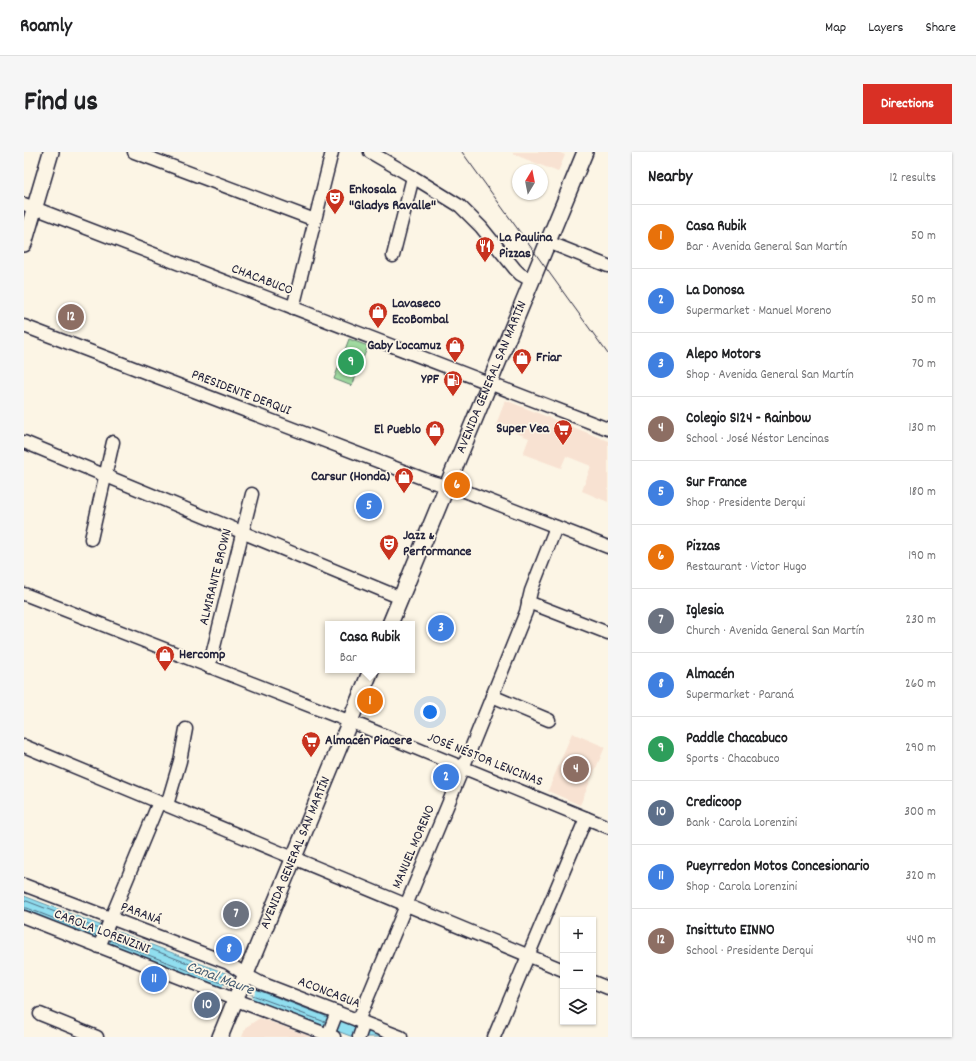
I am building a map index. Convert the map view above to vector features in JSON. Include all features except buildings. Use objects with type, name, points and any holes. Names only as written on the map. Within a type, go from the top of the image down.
[{"type":"main road","points":[[24,244],[29,207],[51,152]]},
{"type":"main road","name":"AVENIDA GENERAL SAN MARTÍN","points":[[391,621],[585,152]]},
{"type":"main road","name":"AVENIDA GENERAL SAN MARTÍN","points":[[220,1037],[370,673]]},
{"type":"street","points":[[134,152],[315,220]]},
{"type":"street","points":[[293,308],[332,152]]},
{"type":"street","points":[[370,152],[414,177],[460,206],[481,227],[514,269],[532,281]]},
{"type":"street","points":[[393,256],[414,177]]},
{"type":"street","name":"CHACABUCO","points":[[29,207],[608,429]]},
{"type":"street","points":[[548,242],[608,266]]},
{"type":"street","name":"PRESIDENTE DERQUI","points":[[24,326],[432,482],[462,490],[608,547]]},
{"type":"street","points":[[24,442],[401,598]]},
{"type":"street","points":[[90,539],[114,442]]},
{"type":"street","name":"ALMIRANTE BROWN","points":[[209,667],[252,494]]},
{"type":"street","name":"MANUEL MORENO","points":[[361,1027],[406,905],[526,612],[531,591],[556,527]]},
{"type":"street","name":"JOSÉ NÉSTOR LENCINAS","points":[[24,594],[350,722],[608,827]]},
{"type":"street","points":[[528,602],[608,633]]},
{"type":"street","points":[[492,696],[549,720]]},
{"type":"street","points":[[101,944],[178,768],[186,729]]},
{"type":"street","points":[[24,746],[560,969]]},
{"type":"street","points":[[494,1037],[586,818]]},
{"type":"street","name":"PARANÁ","points":[[24,885],[109,923],[228,963],[241,987]]},
{"type":"street","name":"CAROLA LORENZINI","points":[[24,917],[101,944],[241,987]]},
{"type":"street","name":"ACONCAGUA","points":[[241,987],[261,983],[336,1014],[361,1027],[401,1037]]},
{"type":"street","points":[[596,983],[608,988]]},
{"type":"street","points":[[241,987],[331,1034],[336,1014]]},
{"type":"street","points":[[40,1014],[97,1037]]},
{"type":"shaded area","points":[[513,152],[558,152],[565,155],[558,172],[548,168],[548,164],[538,164],[513,154]]},
{"type":"shaded area","points":[[505,400],[608,441],[608,502],[582,491],[591,466],[566,456],[561,468],[523,454],[529,438],[496,425]]},
{"type":"shaded area","points":[[572,733],[605,747],[580,805],[548,791]]},
{"type":"shaded area","points":[[260,1018],[312,1037],[242,1037],[246,1027]]},
{"type":"green space","points":[[349,339],[368,346],[352,386],[334,379]]},
{"type":"water","name":"Canal Maure","points":[[24,896],[392,1037],[353,1037],[24,912]]},
{"type":"pier","points":[[228,974],[258,986],[252,999],[222,988]]},
{"type":"tram line","points":[[462,152],[608,354]]},
{"type":"place","name":"Enkosala \"Gladys Ravalle\"","points":[[335,215]]},
{"type":"place","name":"La Paulina Pizzas","points":[[485,263]]},
{"type":"place","name":"Insittuto EINNO","points":[[71,317]]},
{"type":"place","name":"Lavaseco EcoBombal","points":[[378,329]]},
{"type":"place","name":"Paddle Chacabuco","points":[[351,362]]},
{"type":"place","name":"Gaby Locamuz","points":[[455,363]]},
{"type":"place","name":"Friar","points":[[522,375]]},
{"type":"place","name":"YPF","points":[[453,397]]},
{"type":"place","name":"Super Vea","points":[[563,446]]},
{"type":"place","name":"El Pueblo","points":[[435,447]]},
{"type":"place","name":"Pizzas","points":[[457,485]]},
{"type":"place","name":"Carsur (Honda)","points":[[404,494]]},
{"type":"place","name":"Sur France","points":[[369,506]]},
{"type":"place","name":"Jazz & Performance","points":[[389,561]]},
{"type":"place","name":"Alepo Motors","points":[[441,628]]},
{"type":"place","name":"Hercomp","points":[[165,672]]},
{"type":"place","name":"Casa Rubik","points":[[370,701]]},
{"type":"place","name":"Almacén Piacere","points":[[311,758]]},
{"type":"place","name":"Colegio S124 - Rainbow","points":[[576,769]]},
{"type":"place","name":"La Donosa","points":[[446,777]]},
{"type":"place","name":"Iglesia","points":[[236,914]]},
{"type":"place","name":"Almacén","points":[[229,949]]},
{"type":"place","name":"Pueyrredon Motos Concesionario","points":[[154,979]]},
{"type":"place","name":"Credicoop","points":[[207,1005]]}]
